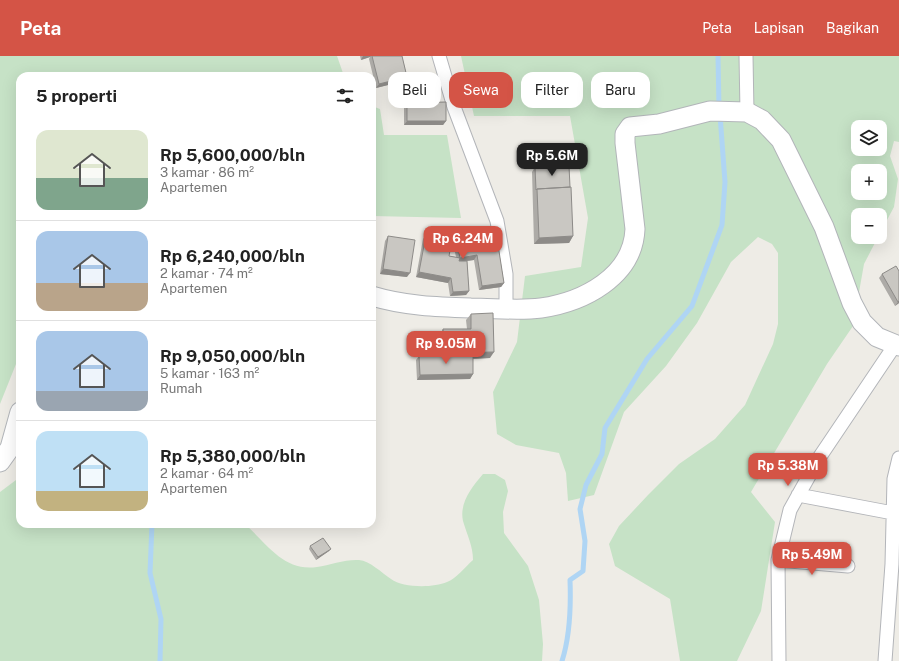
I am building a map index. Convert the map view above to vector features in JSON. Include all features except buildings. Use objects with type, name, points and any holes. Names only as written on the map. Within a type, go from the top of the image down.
[{"type":"street","points":[[439,56],[454,107],[497,221],[506,274],[506,309]]},
{"type":"street","points":[[746,56],[747,112]]},
{"type":"street","points":[[376,297],[404,304],[506,309],[541,308],[569,302],[604,284],[623,264],[634,242],[635,229],[624,143],[625,134],[630,127],[659,124],[719,111],[747,112],[762,120],[781,140],[824,227],[852,303],[862,322],[877,337],[897,346],[819,458],[790,510],[778,560],[779,661]]},
{"type":"street","points":[[0,462],[10,448],[16,426]]},
{"type":"street","points":[[885,661],[892,564],[894,479],[899,458]]},
{"type":"street","points":[[798,495],[893,513]]},
{"type":"street","points":[[778,560],[848,566]]},
{"type":"green space","points":[[0,56],[337,56],[343,72],[16,72],[16,364],[0,404]]},
{"type":"green space","points":[[461,56],[899,56],[899,142],[894,141],[890,156],[898,179],[894,207],[887,220],[887,208],[851,208],[851,244],[874,244],[864,264],[853,326],[827,364],[751,492],[775,522],[761,611],[737,661],[680,661],[670,599],[615,566],[609,544],[619,526],[648,495],[679,464],[715,439],[745,405],[773,344],[778,324],[778,253],[772,244],[758,237],[731,262],[697,323],[666,366],[624,412],[594,495],[568,501],[566,473],[559,453],[516,445],[497,434],[493,392],[517,342],[525,276],[581,267],[588,218],[570,116],[474,116],[472,108],[513,108],[513,72],[464,72]]},
{"type":"green space","points":[[376,108],[380,109],[384,135],[447,135],[461,218],[376,216]]},
{"type":"green space","points":[[483,474],[495,474],[505,480],[508,491],[503,512],[504,533],[528,566],[539,600],[543,644],[542,661],[0,661],[0,492],[16,480],[16,528],[249,528],[277,555],[295,565],[317,567],[343,561],[359,560],[372,565],[396,582],[418,586],[441,584],[450,580],[457,576],[473,560],[471,545],[462,514],[467,496]]},
{"type":"waterway","points":[[718,56],[719,107]]},
{"type":"waterway","points":[[562,661],[567,642],[570,580],[583,571],[585,541],[580,509],[586,485],[602,454],[605,428],[647,359],[692,306],[722,225],[725,182],[720,115]]},
{"type":"waterway","points":[[152,528],[150,573],[161,619],[160,661]]}]
